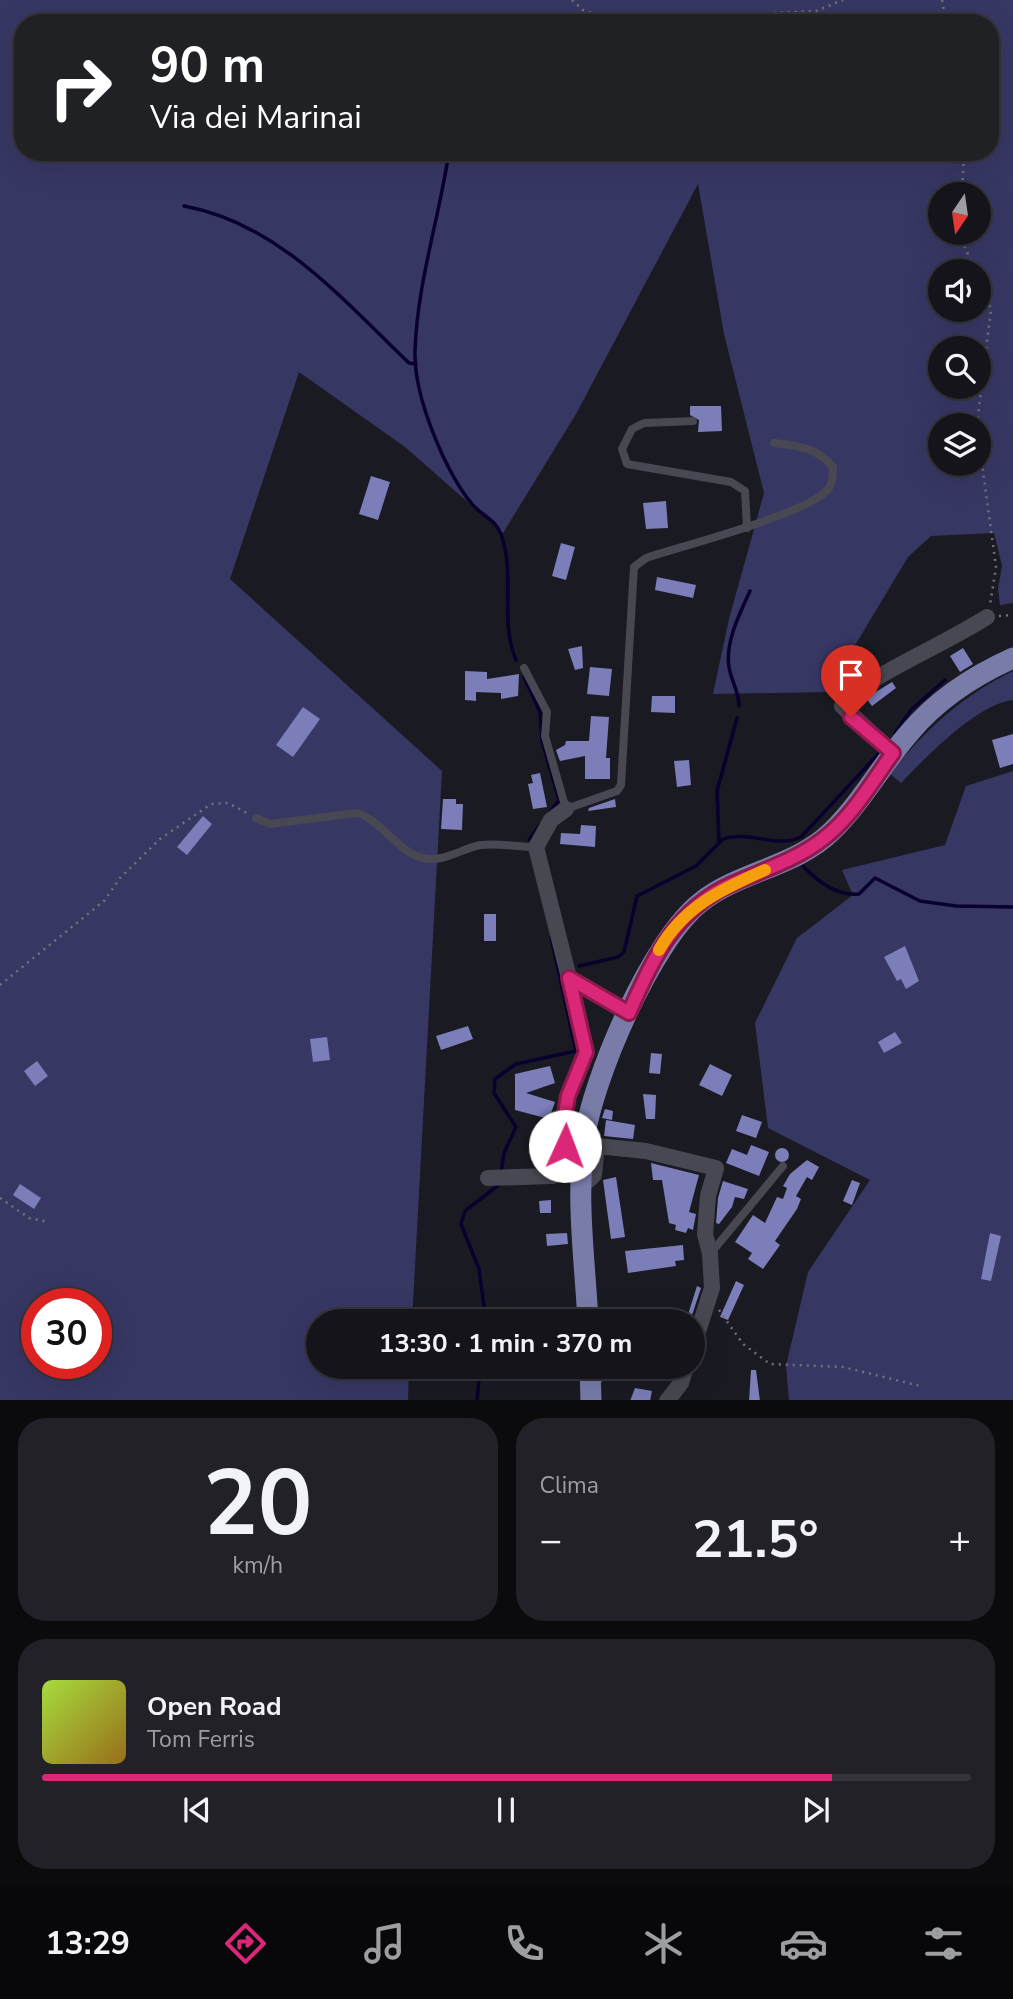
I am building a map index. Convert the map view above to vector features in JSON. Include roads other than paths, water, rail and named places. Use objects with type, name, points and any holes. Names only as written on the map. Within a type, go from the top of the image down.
[{"type":"main road","points":[[587,1309],[582,1186],[583,1142],[591,1108],[629,1013],[663,943],[689,912],[715,893],[793,858],[824,839],[848,814],[893,753],[937,706],[972,680],[1013,658]]},
{"type":"street","points":[[893,753],[851,717],[842,706],[846,698],[909,658],[960,634],[987,617]]},
{"type":"street","points":[[488,1178],[552,1176],[562,1173],[567,1166],[563,1125],[568,1096],[586,1052],[536,847],[551,820],[566,809]]},
{"type":"street","points":[[569,978],[629,1013]]},
{"type":"street","points":[[582,1186],[594,1175],[597,1146],[646,1152],[716,1168],[708,1196],[705,1234],[710,1254],[712,1288],[705,1309]]},
{"type":"street","points":[[668,1400],[682,1379]]},
{"type":"lane","points":[[693,421],[644,423],[632,429],[622,449],[627,464],[731,482],[745,491],[747,528]]},
{"type":"lane","points":[[524,668],[547,712],[545,736],[566,809],[617,791],[621,785],[634,567],[646,558],[747,528],[818,498],[829,487],[833,467],[824,456],[809,448],[774,443]]},
{"type":"lane","points":[[256,818],[270,824],[357,813],[370,817],[409,850],[423,858],[444,858],[481,845],[536,847]]},
{"type":"lane","points":[[710,1254],[783,1167]]},
{"type":"waterway","points":[[448,161],[424,276],[415,364],[427,417],[452,474],[463,493],[496,525],[501,534],[507,566],[509,630],[516,660]]},
{"type":"waterway","points":[[184,206],[218,215],[250,229],[279,247],[334,290],[409,363],[416,364]]},
{"type":"waterway","points":[[739,706],[728,657],[734,628],[750,591]]},
{"type":"waterway","points":[[524,677],[540,712],[542,741],[559,800],[549,813]]},
{"type":"waterway","points":[[895,733],[911,710],[945,680]]},
{"type":"waterway","points":[[719,842],[717,791],[737,718]]},
{"type":"waterway","points":[[579,966],[618,957],[624,952],[637,896],[696,866],[723,839],[743,837],[782,841],[801,837],[882,750]]},
{"type":"waterway","points":[[529,840],[540,825]]},
{"type":"waterway","points":[[803,866],[821,882],[843,893],[859,894],[875,878],[920,901],[956,906],[1013,907]]},
{"type":"waterway","points":[[501,1172],[504,1153],[516,1127],[494,1093],[495,1079],[516,1064],[576,1051],[551,937]]},
{"type":"waterway","points":[[484,1309],[479,1269],[461,1224],[465,1211],[500,1184]]},
{"type":"waterway","points":[[477,1400],[479,1379]]}]
